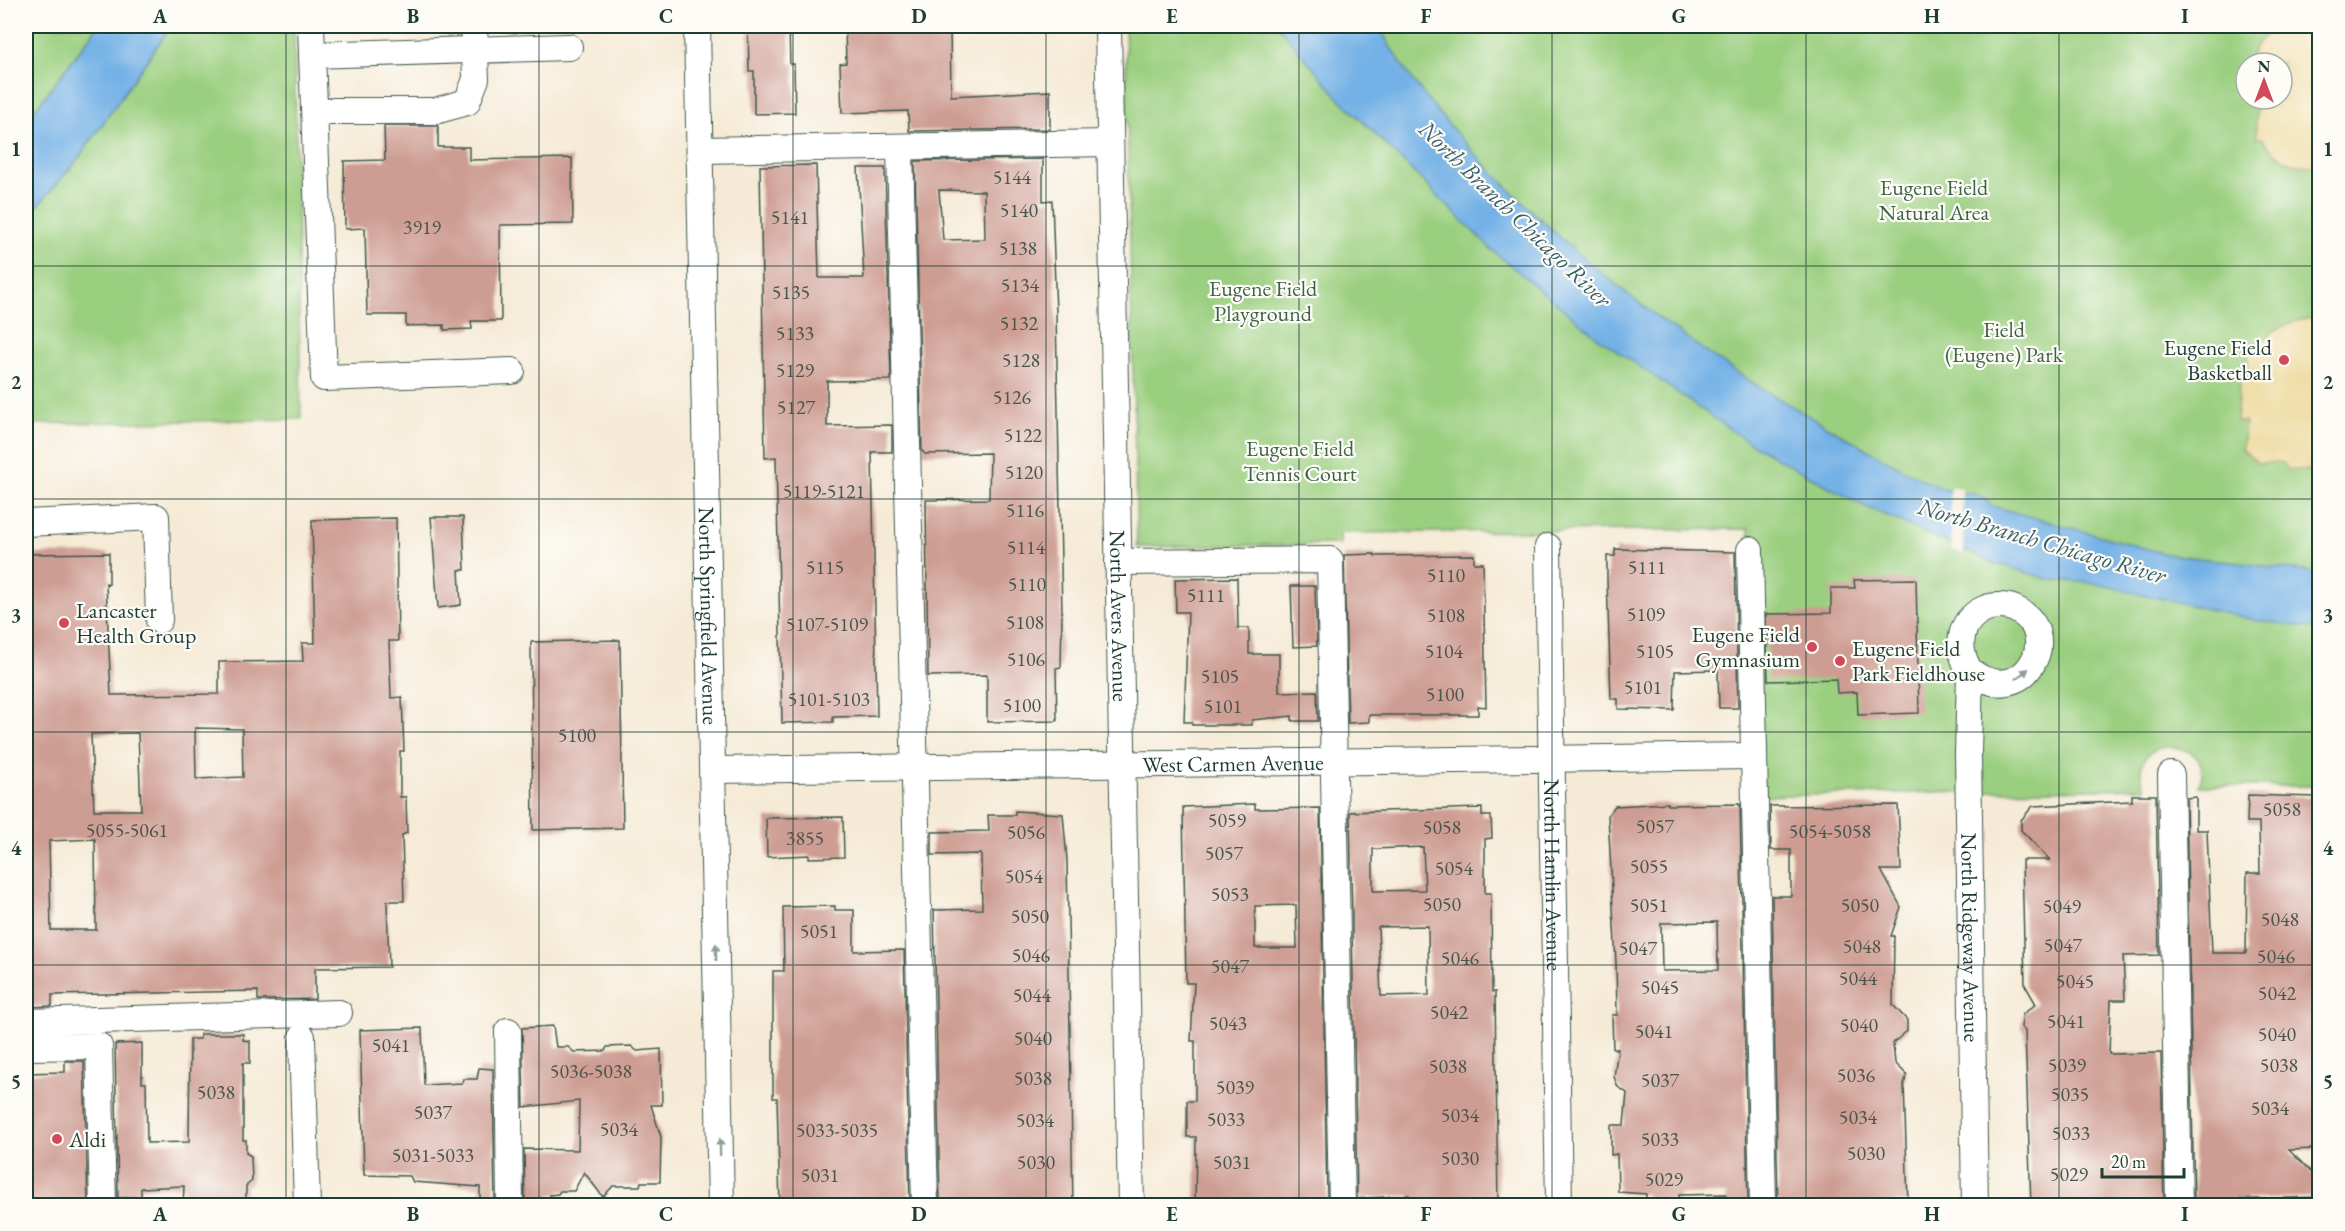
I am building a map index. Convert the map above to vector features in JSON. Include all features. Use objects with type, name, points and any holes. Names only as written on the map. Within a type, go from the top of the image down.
[{"type":"street","points":[[311,26],[324,378],[512,371]]},
{"type":"street","name":"North Springfield Avenue","points":[[697,26],[722,1206]]},
{"type":"street","name":"North Avers Avenue","points":[[1108,26],[1131,1206]]},
{"type":"street","points":[[312,55],[475,37],[569,47]]},
{"type":"street","points":[[315,111],[435,111],[467,102],[476,79],[475,37]]},
{"type":"street","points":[[700,150],[1110,143]]},
{"type":"street","points":[[900,147],[925,1206]]},
{"type":"street","points":[[26,523],[156,517],[159,620]]},
{"type":"street","name":"North Hamlin Avenue","points":[[1548,547],[1559,1206]]},
{"type":"street","points":[[1750,550],[1763,1206]]},
{"type":"street","points":[[1118,562],[1330,560],[1342,1206]]},
{"type":"street","name":"North Ridgeway Avenue","points":[[1970,671],[1968,753],[1975,1206]]},
{"type":"street","name":"West Carmen Avenue","points":[[713,770],[1753,756]]},
{"type":"street","points":[[2171,775],[2179,1206]]},
{"type":"street","points":[[26,1022],[339,1013]]},
{"type":"street","points":[[508,1031],[510,1206]]},
{"type":"street","points":[[302,1037],[307,1206]]},
{"type":"street","points":[[26,1047],[99,1046],[103,1206]]},
{"type":"green space","points":[[26,26],[98,26],[26,122]]},
{"type":"green space","points":[[171,26],[294,26],[301,419],[26,424],[26,219],[75,163]]},
{"type":"green space","name":"Field (Eugene) Park","points":[[1125,26],[2319,26],[2319,786],[2199,786],[2202,772],[2199,761],[2191,753],[2179,748],[2166,747],[2154,751],[2145,758],[2141,770],[2145,788],[1754,796],[1749,529],[1340,533],[1340,544],[1137,547]]},
{"type":"sand","points":[[2287,26],[2319,26],[2319,167],[2286,161],[2274,152],[2262,138],[2256,138],[2256,111],[2294,111],[2294,51],[2253,51],[2262,38]]},
{"type":"sand","name":"Eugene Field Basketball","points":[[2320,319],[2319,471],[2286,469],[2284,463],[2258,463],[2242,449],[2245,422],[2236,422],[2240,376],[2247,375],[2249,343],[2259,343],[2278,329],[2291,323]]},
{"type":"water","points":[[98,26],[171,26],[75,163],[26,219],[26,122]]},
{"type":"water","name":"North Branch Chicago River","points":[[1278,26],[1380,26],[1399,61],[1436,110],[1478,157],[1550,228],[1669,326],[1753,383],[1795,408],[1918,477],[1948,490],[1975,494],[1992,506],[2166,554],[2319,573],[2319,629],[2255,620],[2093,583],[2051,580],[1994,563],[1864,506],[1750,443],[1597,337],[1492,250],[1337,96]]},
{"type":"pier","points":[[1950,487],[1962,488],[1964,554],[1952,549]]},
{"type":"building","points":[[748,26],[789,26],[790,64],[794,64],[795,113],[754,114],[754,71],[749,71]]},
{"type":"building","points":[[845,26],[950,26],[951,96],[1050,91],[1050,129],[909,131],[908,111],[842,113],[840,64],[846,63]]},
{"type":"building","points":[[384,126],[438,126],[438,147],[469,147],[469,160],[572,158],[573,224],[500,225],[501,321],[471,321],[472,329],[444,330],[444,325],[406,326],[406,315],[367,315],[365,228],[345,229],[344,161],[385,160]]},
{"type":"building","points":[[1043,159],[1043,201],[1052,200],[1056,313],[1062,613],[1061,667],[1056,668],[1057,721],[987,722],[987,675],[928,676],[926,500],[989,499],[990,453],[925,454],[922,451],[915,161]],"holes":[[[939,190],[984,191],[985,239],[943,240]]]},
{"type":"building","points":[[816,165],[819,278],[864,278],[858,168],[885,168],[891,380],[827,381],[827,426],[892,425],[892,452],[872,452],[877,716],[833,717],[833,722],[782,723],[776,457],[765,458],[760,166]]},
{"type":"building","points":[[431,517],[463,517],[465,570],[459,570],[461,605],[438,608]]},
{"type":"building","points":[[396,518],[398,641],[389,641],[391,698],[402,697],[404,751],[400,751],[400,797],[406,797],[407,833],[402,835],[404,901],[387,901],[389,967],[315,968],[315,999],[258,1000],[258,991],[52,995],[52,1006],[26,1007],[26,554],[109,553],[109,584],[106,583],[111,695],[219,694],[219,662],[303,661],[302,643],[315,643],[312,520]],"holes":[[[195,728],[242,729],[243,777],[196,779]],[[138,733],[141,810],[94,810],[91,734]],[[95,839],[96,930],[51,930],[49,841]]]},
{"type":"building","points":[[1615,549],[1735,552],[1738,708],[1719,708],[1718,670],[1675,671],[1674,710],[1618,709],[1618,699],[1611,699],[1607,579],[1607,556],[1615,556]]},
{"type":"building","points":[[1375,554],[1375,556],[1474,555],[1474,563],[1483,563],[1486,707],[1478,706],[1478,715],[1369,715],[1369,722],[1348,723],[1344,555]]},
{"type":"building","points":[[1237,578],[1238,628],[1249,628],[1249,654],[1279,654],[1279,692],[1317,691],[1318,721],[1292,721],[1292,716],[1252,720],[1252,725],[1192,725],[1192,722],[1184,722],[1188,612],[1176,612],[1175,579]]},
{"type":"building","name":"Eugene Field Park Fieldhouse","points":[[1916,579],[1919,713],[1858,715],[1857,692],[1837,693],[1836,679],[1768,681],[1766,614],[1831,613],[1831,588],[1855,588],[1854,580]]},
{"type":"building","points":[[1291,586],[1315,586],[1317,646],[1293,647]]},
{"type":"building","points":[[620,640],[623,828],[533,830],[531,642]]},
{"type":"building","points":[[2132,795],[2156,795],[2159,955],[2123,956],[2125,1000],[2111,1000],[2109,1054],[2161,1053],[2164,1206],[2031,1206],[2025,1031],[2021,1027],[2023,1014],[2036,1004],[2025,985],[2022,860],[2050,860],[2021,830],[2021,820],[2033,806],[2132,801]]},
{"type":"building","points":[[2248,795],[2316,797],[2319,1149],[2289,1150],[2319,1180],[2319,1197],[2194,1201],[2186,798],[2196,797],[2196,830],[2207,830],[2212,953],[2246,953],[2247,873],[2260,873],[2259,822],[2247,822]]},
{"type":"building","points":[[1668,803],[1668,805],[1740,804],[1748,1206],[1726,1206],[1726,1194],[1679,1195],[1679,1200],[1646,1201],[1646,1194],[1618,1192],[1617,1154],[1611,1155],[1611,1125],[1624,1125],[1627,1093],[1618,1087],[1614,1077],[1618,1049],[1613,1049],[1612,1015],[1617,1015],[1616,963],[1608,815],[1615,806]],"holes":[[[1717,922],[1718,970],[1662,971],[1661,923]]]},
{"type":"building","points":[[1255,804],[1255,809],[1320,808],[1327,1201],[1323,1201],[1323,1205],[1270,1201],[1270,1206],[1195,1206],[1196,1137],[1187,1137],[1187,1101],[1195,1101],[1195,1041],[1191,1041],[1194,983],[1186,983],[1183,807]],"holes":[[[1296,905],[1297,948],[1255,948],[1255,906]]]},
{"type":"building","points":[[1898,805],[1901,870],[1881,870],[1901,907],[1891,936],[1894,936],[1893,1005],[1907,1020],[1907,1031],[1893,1043],[1895,1063],[1907,1075],[1904,1084],[1908,1203],[1778,1206],[1772,896],[1791,896],[1791,850],[1771,850],[1770,806]]},
{"type":"building","points":[[1482,808],[1482,816],[1491,816],[1492,838],[1485,839],[1485,893],[1491,893],[1498,1206],[1410,1206],[1409,1195],[1357,1199],[1350,812]],"holes":[[[1423,847],[1425,890],[1373,891],[1373,849]],[[1428,926],[1429,995],[1381,996],[1378,927]]]},
{"type":"building","points":[[1015,811],[1063,814],[1067,860],[1073,1206],[940,1206],[934,910],[982,909],[981,854],[932,855],[932,832],[989,831],[988,815],[1015,815]]},
{"type":"building","points":[[843,817],[844,857],[809,858],[809,855],[767,857],[766,818]]},
{"type":"building","points":[[835,906],[835,910],[854,910],[854,951],[904,950],[910,1206],[780,1206],[777,1098],[773,1098],[773,971],[784,971],[783,907]]},
{"type":"building","points":[[553,1026],[556,1047],[568,1047],[574,1052],[605,1051],[607,1047],[631,1046],[637,1051],[661,1049],[662,1105],[651,1105],[661,1137],[660,1182],[641,1182],[640,1186],[613,1186],[603,1197],[584,1172],[574,1191],[560,1191],[558,1194],[550,1195],[550,1206],[525,1206],[524,1149],[578,1150],[579,1101],[524,1107],[522,1028]]},
{"type":"building","points":[[422,1028],[424,1085],[462,1083],[463,1079],[477,1079],[479,1068],[493,1069],[495,1206],[480,1206],[480,1187],[413,1182],[410,1176],[364,1175],[360,1030]]},
{"type":"building","points":[[200,1034],[243,1034],[243,1040],[250,1041],[250,1063],[243,1063],[243,1140],[246,1140],[246,1153],[251,1156],[252,1181],[246,1186],[246,1206],[183,1206],[184,1186],[141,1188],[141,1197],[118,1198],[115,1044],[142,1043],[142,1083],[146,1083],[147,1143],[189,1142],[190,1039],[200,1039]]},
{"type":"building","name":"Aldi","points":[[65,1061],[84,1061],[88,1206],[26,1206],[26,1073],[65,1072]]},
{"type":"place","name":"Eugene Field Basketball","points":[[2284,360]]},
{"type":"place","name":"Lancaster Health Group","points":[[64,623]]},
{"type":"place","name":"Eugene Field Gymnasium","points":[[1812,647]]},
{"type":"place","name":"Eugene Field Park Fieldhouse","points":[[1840,661]]},
{"type":"place","name":"Aldi","points":[[57,1139]]},
{"type":"park label","name":"Eugene Field Natural Area","points":[[1934,200]]},
{"type":"park label","name":"Eugene Field Playground","points":[[1263,300]]},
{"type":"park label","name":"Eugene Field Tennis Court","points":[[1300,461]]}]
